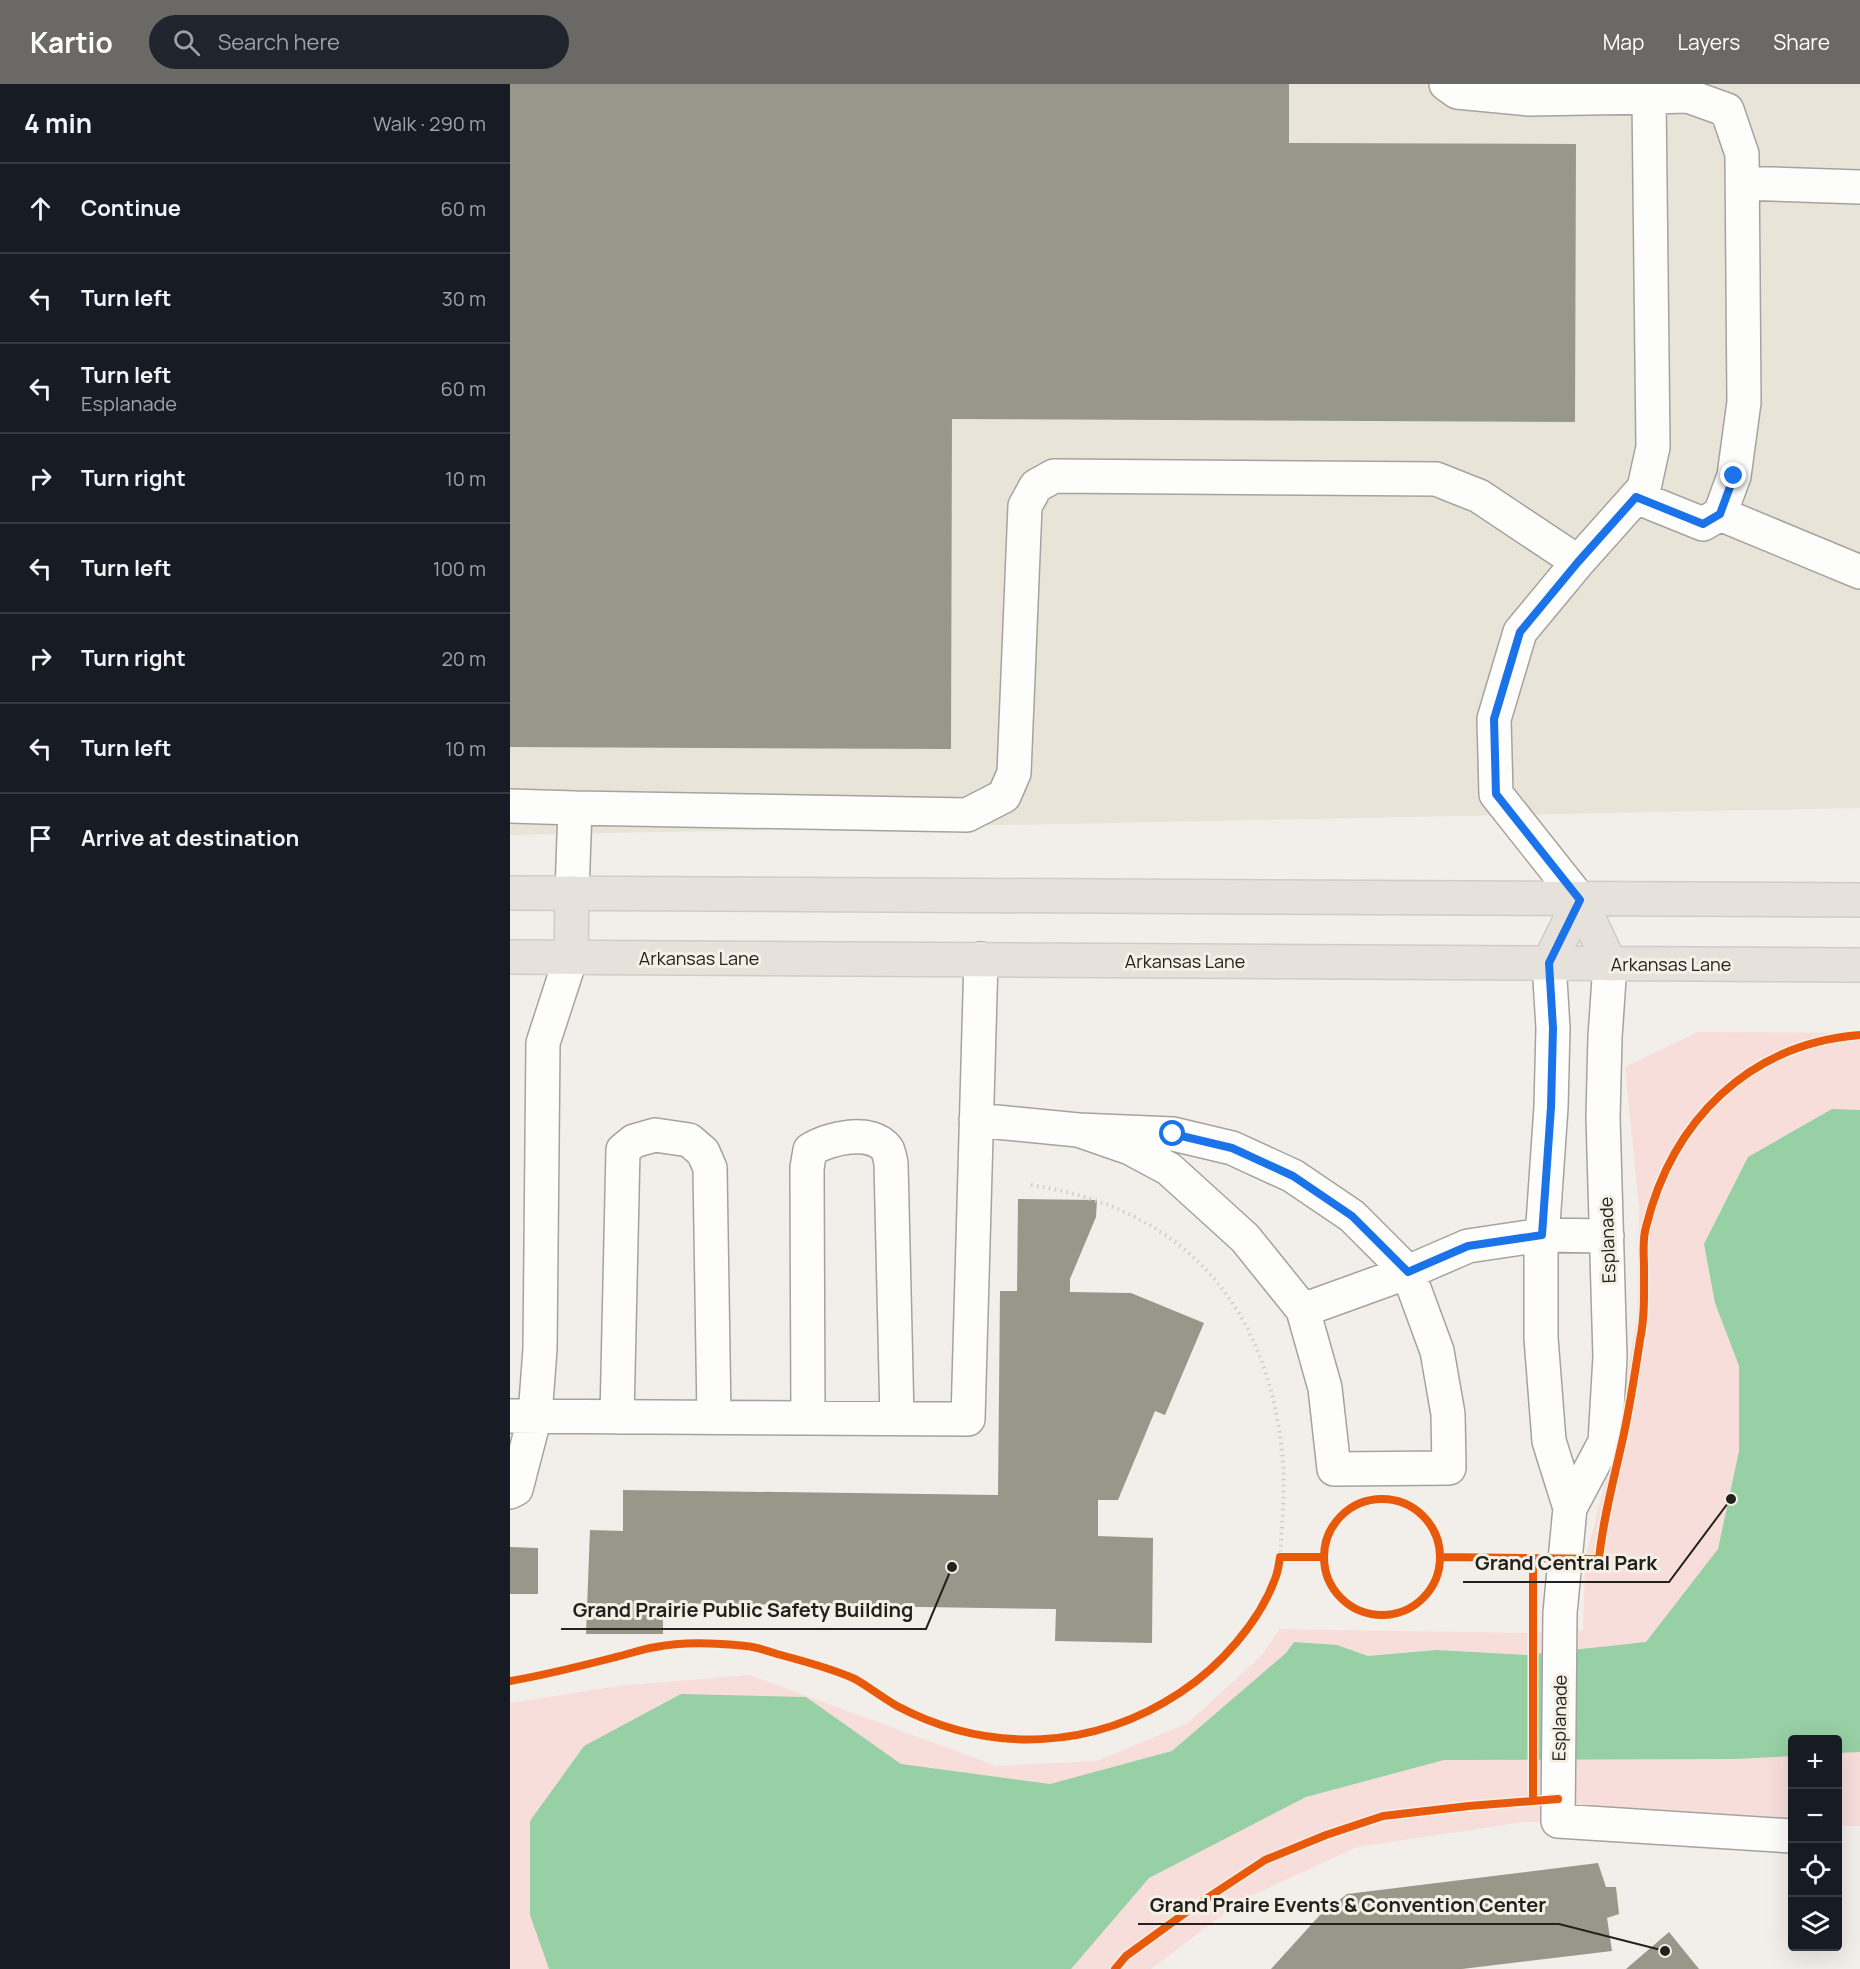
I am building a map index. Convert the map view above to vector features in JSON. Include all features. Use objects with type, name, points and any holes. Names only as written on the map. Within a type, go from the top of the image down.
[{"type":"main road","points":[[510,893],[1860,900]]},
{"type":"main road","points":[[570,957],[572,893]]},
{"type":"main road","points":[[1549,963],[1580,900]]},
{"type":"main road","points":[[1580,900],[1610,964]]},
{"type":"main road","name":"Arkansas Lane","points":[[510,957],[1860,965]]},
{"type":"street","points":[[1446,84],[1456,92],[1529,99],[1688,96],[1727,110],[1742,154],[1743,183],[1744,402],[1734,476],[1720,514],[1703,524],[1636,497]]},
{"type":"street","points":[[1580,900],[1496,794],[1494,719],[1520,632],[1644,488],[1653,447],[1649,97]]},
{"type":"street","points":[[1743,183],[1860,187]]},
{"type":"street","points":[[510,806],[967,814],[1004,796],[1014,773],[1025,506],[1036,486],[1054,476],[1436,479],[1479,495],[1578,562]]},
{"type":"street","points":[[1720,514],[1860,572]]},
{"type":"street","points":[[572,893],[575,808]]},
{"type":"street","points":[[510,1492],[516,1489],[522,1416],[540,1349],[543,1043],[570,957]]},
{"type":"street","points":[[522,1416],[969,1419],[981,959]]},
{"type":"street","name":"Esplanade","points":[[1549,963],[1553,1028],[1542,1235],[1541,1338],[1549,1441],[1570,1508]]},
{"type":"street","name":"Esplanade","points":[[1610,964],[1603,1117],[1610,1357],[1605,1442],[1570,1508],[1560,1613],[1558,1821],[1788,1836]]},
{"type":"street","points":[[976,1120],[1078,1130],[1173,1134],[1232,1148],[1293,1176],[1352,1216],[1408,1272],[1437,1351],[1448,1414],[1449,1468],[1334,1469],[1325,1388],[1303,1310],[1245,1238],[1169,1169],[1130,1148],[1078,1130]]},
{"type":"street","points":[[617,1417],[623,1150],[634,1141],[655,1135],[689,1140],[703,1152],[710,1168],[714,1418]]},
{"type":"street","points":[[808,1418],[807,1168],[810,1150],[821,1143],[838,1138],[870,1137],[887,1149],[891,1163],[897,1418]]},
{"type":"street","points":[[1303,1310],[1408,1272],[1468,1246],[1542,1235],[1607,1236]]},
{"type":"path","points":[[1031,1185],[1061,1189],[1090,1197],[1146,1222],[1192,1256],[1231,1299],[1261,1359],[1278,1422],[1283,1454],[1284,1486],[1278,1568]]},
{"type":"path","points":[[1280,1557],[1291,1557]]},
{"type":"shaded area","points":[[510,84],[1860,84],[1860,808],[510,835]]},
{"type":"shaded area","points":[[1698,1032],[1860,1033],[1860,1826],[1842,1826],[1842,1735],[1788,1735],[1788,1825],[1524,1822],[1357,1847],[1242,1900],[1151,1969],[510,1969],[510,1703],[618,1686],[750,1675],[997,1766],[1097,1761],[1188,1723],[1261,1656],[1280,1629],[1527,1633],[1583,1630],[1585,1560],[1617,1437],[1637,1316],[1639,1207],[1625,1067]]},
{"type":"shaded area","points":[[1832,1109],[1860,1110],[1860,1752],[1842,1753],[1842,1735],[1788,1735],[1788,1756],[1735,1759],[1444,1760],[1306,1797],[1149,1878],[1071,1969],[549,1969],[530,1915],[530,1821],[584,1746],[681,1694],[806,1697],[901,1764],[1050,1784],[1172,1751],[1286,1653],[1294,1642],[1337,1645],[1368,1656],[1437,1650],[1526,1655],[1646,1642],[1718,1549],[1739,1451],[1739,1366],[1715,1303],[1704,1244],[1748,1157]]},
{"type":"building","points":[[510,84],[1289,84],[1289,143],[1576,144],[1575,422],[952,419],[951,749],[510,747]]},
{"type":"building","points":[[1018,1199],[1097,1200],[1096,1217],[1070,1279],[1070,1292],[1131,1293],[1204,1323],[1165,1415],[1155,1411],[1118,1500],[1098,1500],[1098,1536],[1153,1538],[1152,1643],[1055,1641],[1056,1609],[663,1603],[663,1634],[586,1634],[590,1530],[623,1531],[623,1490],[998,1495],[1000,1291],[1017,1291]]},
{"type":"building","points":[[510,1547],[538,1548],[538,1594],[510,1594]]},
{"type":"building","points":[[1598,1863],[1606,1887],[1616,1887],[1619,1914],[1607,1918],[1612,1951],[1462,1969],[1271,1969],[1320,1915],[1347,1894]]},
{"type":"building","points":[[1669,1932],[1699,1969],[1626,1969]]},
{"type":"cycle path","points":[[1441,1557],[1599,1559],[1642,1331],[1645,1232],[1658,1189],[1675,1154],[1696,1122],[1721,1095],[1750,1072],[1783,1054],[1820,1041],[1860,1035]]},
{"type":"cycle path","points":[[1382,1499],[1404,1503],[1423,1516],[1436,1535],[1440,1557],[1436,1579],[1423,1598],[1404,1611],[1382,1615],[1360,1611],[1341,1598],[1328,1579],[1324,1557],[1328,1535],[1341,1516],[1360,1503],[1382,1499]]},
{"type":"cycle path","points":[[510,1681],[667,1645],[701,1643],[735,1645],[758,1648],[836,1671],[855,1679],[897,1706],[932,1722],[968,1733],[1005,1738],[1041,1739],[1077,1735],[1113,1726],[1148,1711],[1195,1682],[1236,1643],[1259,1612],[1277,1574],[1280,1557],[1323,1557]]},
{"type":"cycle path","points":[[1533,1558],[1533,1801]]},
{"type":"cycle path","points":[[1115,1969],[1126,1956],[1192,1908],[1265,1860],[1326,1835],[1383,1816],[1558,1799]]},
{"type":"place","name":"Grand Central Park","points":[[1731,1499]]},
{"type":"place","name":"Grand Prairie Public Safety Building","points":[[952,1567]]},
{"type":"place","name":"Grand Praire Events & Convention Center","points":[[1665,1951]]},
{"type":"route","points":[[1173,1134],[1232,1148],[1293,1176],[1352,1216],[1408,1272],[1468,1246],[1542,1235],[1551,1107],[1553,1028],[1549,963],[1580,900],[1496,794],[1494,719],[1520,632],[1636,497],[1703,524],[1720,514],[1734,476]]}]
